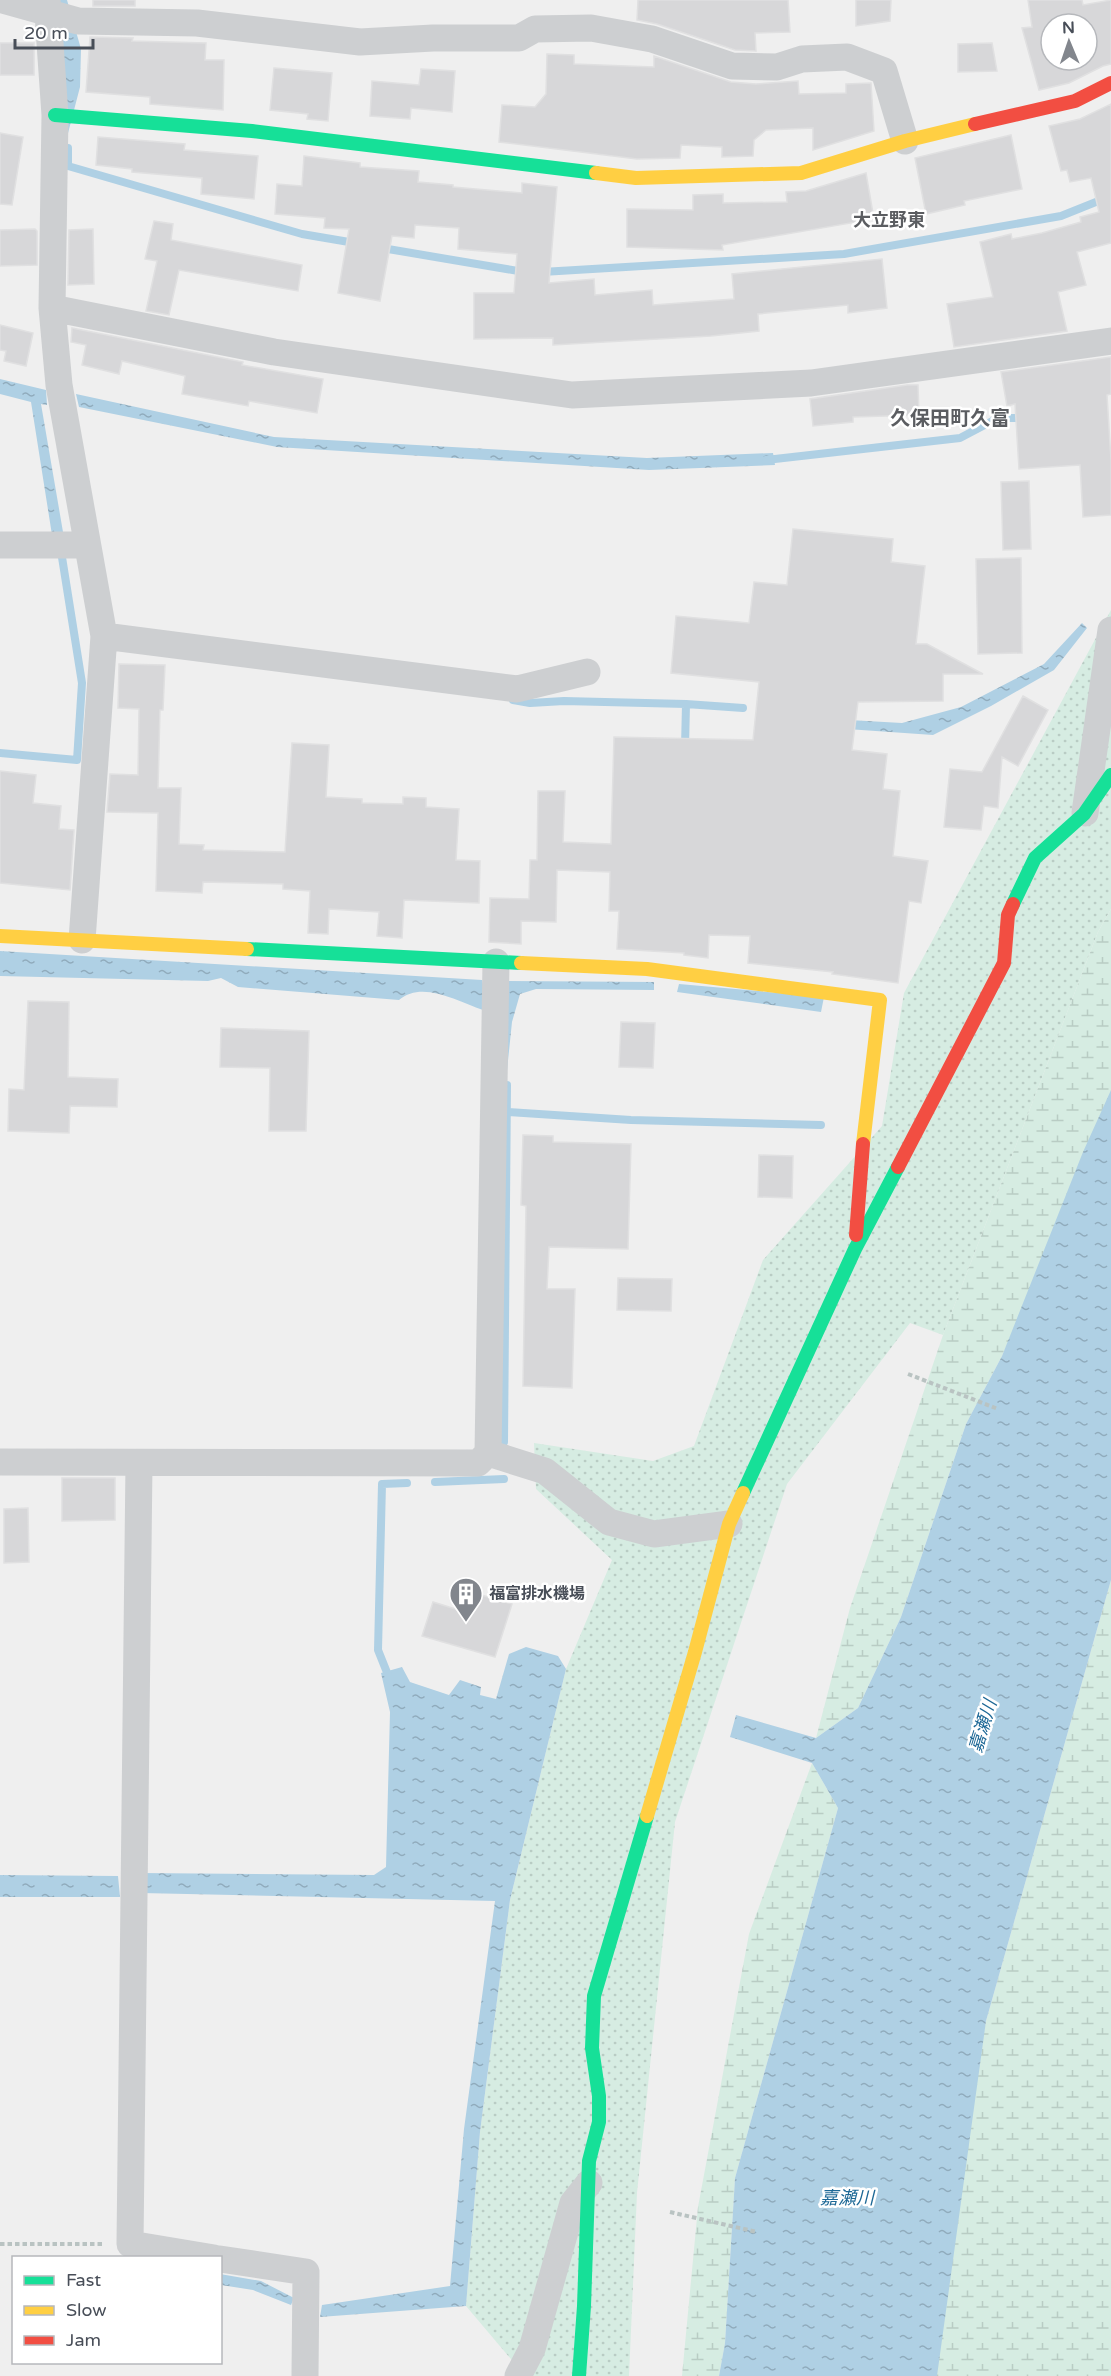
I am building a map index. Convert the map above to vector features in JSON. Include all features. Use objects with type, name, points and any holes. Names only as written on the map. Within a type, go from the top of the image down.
[{"type":"street","points":[[3,0],[47,7],[78,21],[197,23],[360,42],[433,38],[519,38],[535,29],[591,28],[652,39],[732,66],[777,67],[802,59],[847,57],[884,71],[905,141]]},
{"type":"street","points":[[47,7],[67,116],[52,308],[70,545],[104,636],[82,940]]},
{"type":"street","points":[[67,116],[252,131],[636,178],[801,173],[905,141],[1075,101],[1111,83]]},
{"type":"street","points":[[52,308],[274,352],[572,395],[811,383],[1111,341]]},
{"type":"street","points":[[0,545],[70,545]]},
{"type":"street","points":[[1084,814],[1111,630]]},
{"type":"street","points":[[104,636],[517,689],[587,672]]},
{"type":"street","points":[[579,2376],[589,2161],[599,2122],[599,2096],[592,2048],[594,1996],[695,1652],[729,1524],[855,1249],[1004,963],[1008,915],[1035,858],[1084,814],[1111,775]]},
{"type":"street","points":[[0,936],[82,940],[496,979],[647,969],[880,1000],[865,1117],[855,1249]]},
{"type":"street","points":[[0,1462],[478,1463],[488,1453],[496,979]]},
{"type":"street","points":[[488,1453],[545,1471],[609,1522],[654,1534],[729,1524]]},
{"type":"street","points":[[139,1462],[130,2244],[202,2256]]},
{"type":"street","points":[[518,2376],[532,2349],[573,2203],[589,2182]]},
{"type":"street","points":[[222,2259],[306,2272],[304,2376]]},
{"type":"path","points":[[908,1374],[998,1409]]},
{"type":"path","points":[[669,2212],[757,2232]]},
{"type":"path","points":[[0,2244],[130,2244]]},
{"type":"green space","points":[[1111,610],[1111,909],[1098,932],[943,1335],[910,1323],[787,1484],[675,1822],[637,2193],[629,2376],[517,2376],[516,2365],[466,2306],[480,2132],[510,1900],[566,1669],[612,1560],[536,1489],[534,1443],[653,1461],[694,1446],[763,1260],[882,1126],[904,993]]},
{"type":"green space","points":[[1111,909],[1111,1107],[1002,1356],[966,1424],[901,1617],[858,1708],[816,1738],[850,1608],[943,1335],[1098,932]]},
{"type":"green space","points":[[1111,1580],[1111,2376],[918,2376],[986,2021]]},
{"type":"green space","points":[[812,1763],[838,1808],[735,2178],[725,2343],[719,2376],[682,2376],[698,2207],[749,1934]]},
{"type":"water","points":[[59,0],[67,0],[81,49],[80,87],[67,137]]},
{"type":"water","points":[[0,379],[46,390],[47,405],[41,404],[63,532],[52,535],[31,402],[0,394]]},
{"type":"water","points":[[76,394],[274,437],[647,458],[773,453],[775,465],[649,470],[277,447],[79,407]]},
{"type":"water","points":[[1082,623],[1087,628],[1054,670],[991,706],[933,735],[847,729],[849,720],[902,723],[961,707],[1044,664]]},
{"type":"water","points":[[0,951],[482,980],[486,997],[483,1010],[429,992],[408,994],[399,1000],[238,987],[221,978],[208,981],[0,976]]},
{"type":"water","points":[[509,981],[654,982],[654,990],[536,989],[520,994],[512,1022],[507,1070],[505,995]]},
{"type":"water","points":[[679,984],[824,997],[821,1012],[677,992]]},
{"type":"water","name":"嘉瀬川","points":[[1111,1090],[1111,1580],[986,2021],[937,2376],[719,2376],[725,2343],[735,2178],[838,1808],[812,1763],[730,1737],[736,1715],[816,1738],[858,1708],[901,1617],[966,1424],[1002,1356],[1083,1152]]},
{"type":"water","points":[[526,1647],[558,1656],[566,1669],[510,1900],[480,2132],[466,2306],[320,2317],[322,2305],[450,2286],[464,2129],[495,1901],[141,1893],[139,1873],[374,1875],[386,1867],[390,1712],[381,1673],[402,1667],[410,1682],[449,1695],[460,1680],[481,1687],[480,1695],[496,1699],[509,1654]]},
{"type":"water","points":[[0,1875],[118,1876],[120,1897],[0,1897]]},
{"type":"water","points":[[222,2274],[261,2281],[294,2298],[291,2305],[253,2290],[222,2285]]},
{"type":"building","points":[[93,0],[135,0],[135,6],[93,6]]},
{"type":"building","points":[[638,0],[788,0],[790,32],[755,33],[756,51],[735,50],[657,24],[637,20]]},
{"type":"building","points":[[856,0],[891,0],[890,21],[856,26]]},
{"type":"building","points":[[1028,0],[1082,0],[1083,5],[1111,0],[1111,64],[1099,68],[1099,12],[1039,12],[1039,72],[1091,72],[1069,83],[1039,90],[1022,28],[1032,27]]},
{"type":"building","points":[[90,37],[133,38],[132,41],[206,43],[205,60],[224,60],[223,110],[150,104],[150,97],[86,92]]},
{"type":"building","points":[[0,43],[34,43],[34,75],[0,75]]},
{"type":"building","points":[[992,43],[997,71],[958,72],[958,44]]},
{"type":"building","points":[[547,54],[574,55],[574,64],[654,67],[654,56],[731,82],[756,84],[798,81],[799,94],[846,93],[846,84],[871,83],[874,131],[813,150],[813,128],[766,130],[754,140],[753,156],[722,157],[722,147],[681,145],[680,158],[637,159],[499,142],[502,105],[535,107],[546,94]]},
{"type":"building","points":[[274,68],[332,73],[328,121],[307,119],[308,114],[270,110]]},
{"type":"building","points":[[421,69],[455,71],[452,112],[411,108],[410,119],[370,116],[372,81],[419,85]]},
{"type":"building","points":[[1111,104],[1111,243],[1077,252],[1086,285],[1058,292],[1067,331],[954,347],[947,304],[993,297],[980,242],[1011,234],[1012,239],[1042,233],[1081,222],[1080,217],[1099,212],[1091,178],[1070,182],[1067,170],[1061,171],[1049,126],[1080,119]]},
{"type":"building","points":[[0,133],[23,137],[12,205],[0,204]]},
{"type":"building","points":[[1011,135],[1022,189],[964,201],[965,205],[926,214],[915,158]]},
{"type":"building","points":[[98,137],[185,144],[184,150],[258,156],[254,199],[201,194],[202,178],[132,172],[132,169],[96,165]]},
{"type":"building","points":[[304,156],[360,163],[360,167],[419,171],[418,182],[453,185],[453,187],[522,193],[522,183],[557,187],[549,283],[594,279],[595,295],[652,290],[653,305],[734,299],[732,274],[882,259],[887,308],[848,313],[848,305],[758,314],[759,331],[711,336],[553,345],[553,338],[474,339],[474,293],[514,293],[517,254],[458,249],[459,228],[415,225],[414,238],[392,236],[380,301],[338,293],[349,229],[324,228],[325,218],[275,214],[277,184],[302,186]]},
{"type":"building","points":[[866,173],[874,219],[722,245],[723,250],[627,247],[627,209],[693,210],[693,195],[723,194],[723,203],[787,202],[786,192],[806,191]]},
{"type":"building","points":[[154,221],[173,224],[171,240],[302,265],[298,291],[179,270],[169,315],[146,311],[157,261],[145,259]]},
{"type":"building","points":[[35,229],[37,231],[37,265],[0,266],[0,230]]},
{"type":"building","points":[[93,229],[94,284],[68,285],[69,230]]},
{"type":"building","points":[[0,325],[33,333],[26,366],[4,361],[6,351],[0,350]]},
{"type":"building","points":[[72,328],[243,362],[242,365],[323,379],[317,413],[249,401],[248,406],[182,394],[185,376],[122,361],[119,374],[82,365],[86,345],[71,342]]},
{"type":"building","points":[[1111,357],[1111,394],[1107,395],[1111,460],[1111,515],[1083,517],[1080,465],[1019,469],[1015,404],[1007,406],[1001,372]]},
{"type":"building","points":[[918,385],[919,415],[853,417],[853,422],[813,426],[810,399]]},
{"type":"building","points":[[1029,481],[1031,549],[1003,550],[1001,482]]},
{"type":"building","points":[[793,529],[893,539],[891,562],[925,566],[916,644],[927,644],[983,674],[943,674],[943,701],[858,702],[852,750],[887,754],[883,789],[900,791],[893,856],[928,861],[921,903],[909,901],[898,983],[832,974],[833,972],[748,963],[750,936],[709,935],[708,958],[684,955],[684,953],[617,949],[619,911],[609,911],[610,872],[557,870],[556,922],[521,921],[521,944],[489,942],[490,898],[529,899],[530,860],[537,860],[538,791],[565,791],[563,842],[611,844],[614,737],[753,740],[759,682],[671,673],[676,616],[749,623],[754,582],[787,585]]},
{"type":"building","points":[[1021,558],[1022,653],[978,654],[976,559]]},
{"type":"building","points":[[119,664],[165,665],[163,710],[160,710],[158,788],[181,788],[179,844],[204,845],[203,850],[285,852],[292,743],[329,745],[326,797],[362,799],[362,803],[403,804],[403,797],[426,798],[426,807],[459,809],[456,860],[480,861],[479,903],[404,900],[402,938],[377,936],[379,912],[329,909],[328,934],[308,933],[310,891],[283,889],[283,884],[203,882],[202,893],[156,891],[158,813],[107,812],[110,774],[138,775],[139,709],[118,708]]},
{"type":"building","points":[[1023,696],[1048,710],[1018,766],[1002,757],[998,808],[984,806],[981,830],[944,827],[950,769],[982,772]]},
{"type":"building","points":[[0,771],[36,775],[33,803],[61,806],[59,829],[74,830],[70,890],[0,883]]},
{"type":"building","points":[[28,1001],[69,1002],[68,1077],[118,1079],[117,1107],[70,1106],[69,1133],[8,1131],[9,1089],[24,1090]]},
{"type":"building","points":[[621,1022],[655,1023],[653,1068],[619,1067]]},
{"type":"building","points":[[221,1028],[309,1031],[306,1131],[269,1131],[270,1068],[220,1067]]},
{"type":"building","points":[[523,1135],[553,1136],[553,1142],[631,1144],[628,1249],[549,1247],[547,1289],[575,1289],[572,1388],[523,1386],[526,1206],[521,1205]]},
{"type":"building","points":[[759,1155],[793,1156],[792,1198],[758,1197]]},
{"type":"building","points":[[618,1278],[672,1279],[671,1311],[617,1310]]},
{"type":"building","points":[[62,1478],[115,1478],[115,1520],[62,1521]]},
{"type":"building","points":[[28,1508],[29,1562],[4,1563],[4,1509]]},
{"type":"building","name":"福富排水機場","points":[[468,1591],[512,1604],[495,1657],[422,1636],[433,1602],[462,1611]]},
{"type":"waterway","points":[[68,148],[68,166],[302,234],[355,243]]},
{"type":"waterway","points":[[542,272],[844,254],[1061,216],[1111,196]]},
{"type":"waterway","points":[[382,248],[524,272]]},
{"type":"waterway","points":[[766,460],[960,438],[998,418],[1024,418]]},
{"type":"waterway","points":[[0,753],[77,760],[82,683],[61,551]]},
{"type":"waterway","points":[[513,700],[530,703],[564,701],[686,704],[685,747]]},
{"type":"waterway","points":[[686,704],[743,708]]},
{"type":"waterway","points":[[504,1442],[507,1085]]},
{"type":"waterway","points":[[508,1112],[631,1120],[821,1125]]},
{"type":"waterway","points":[[435,1482],[504,1479]]},
{"type":"waterway","points":[[390,1680],[378,1650],[382,1484],[407,1483]]},
{"type":"traffic: fast","points":[[55,115],[252,131],[596,173]]},
{"type":"traffic: fast","points":[[1013,904],[1035,858],[1084,814],[1111,775]]},
{"type":"traffic: fast","points":[[247,949],[521,963]]},
{"type":"traffic: fast","points":[[743,1493],[855,1249],[898,1167]]},
{"type":"traffic: fast","points":[[579,2376],[589,2161],[599,2122],[599,2096],[592,2048],[594,1996],[647,1816]]},
{"type":"traffic: slow","points":[[596,173],[636,178],[801,173],[905,141],[975,124]]},
{"type":"traffic: slow","points":[[0,936],[247,949]]},
{"type":"traffic: slow","points":[[521,963],[647,969],[880,1000],[863,1144]]},
{"type":"traffic: slow","points":[[647,1816],[695,1652],[729,1524],[743,1493]]},
{"type":"traffic: jam","points":[[975,124],[1075,101],[1111,83]]},
{"type":"traffic: jam","points":[[898,1167],[1004,963],[1008,915],[1013,904]]},
{"type":"traffic: jam","points":[[856,1235],[863,1144]]},
{"type":"place","name":"福富排水機場","points":[[466,1623]]},
{"type":"district","name":"大立野東","points":[[889,220]]},
{"type":"district","name":"久保田町久富","points":[[950,419]]}]
